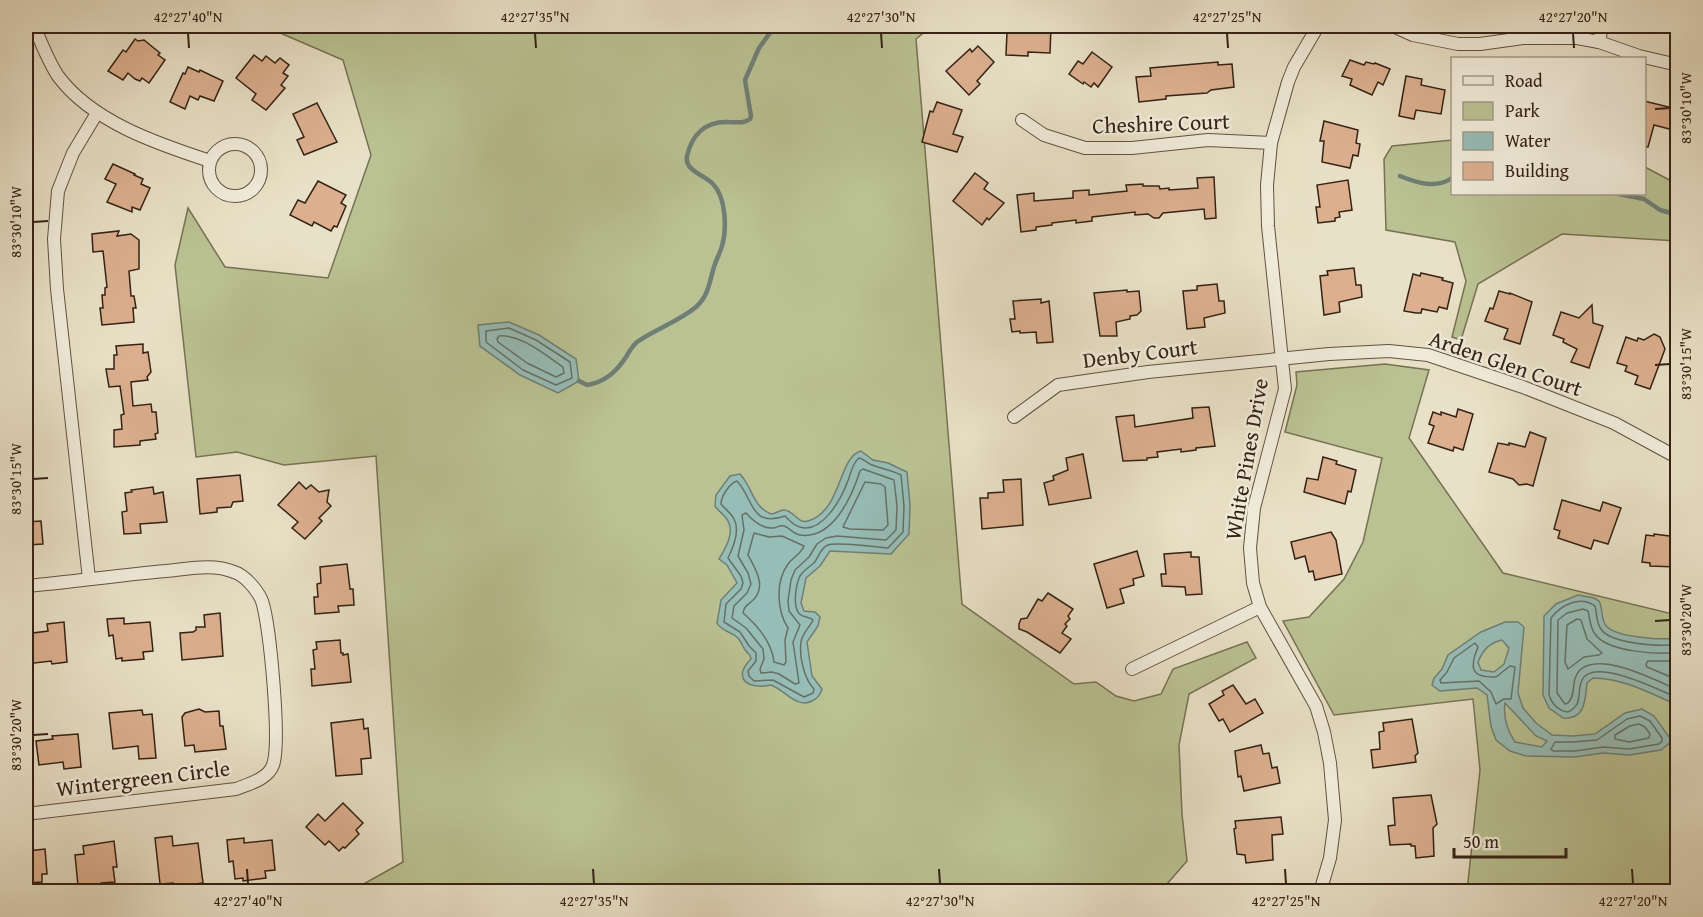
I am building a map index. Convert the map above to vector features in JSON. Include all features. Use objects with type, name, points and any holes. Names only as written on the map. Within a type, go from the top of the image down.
[{"type":"street","points":[[34,26],[58,76],[86,105],[116,124],[210,161]]},
{"type":"street","name":"White Pines Drive","points":[[1318,26],[1294,67],[1271,143],[1267,185],[1268,226],[1285,389],[1254,508],[1250,548],[1253,583],[1260,608],[1316,706],[1324,732],[1330,763],[1335,820],[1330,858],[1320,891]]},
{"type":"street","points":[[1393,26],[1413,35],[1458,44],[1559,37],[1599,42],[1643,57]]},
{"type":"street","points":[[1599,42],[1602,26]]},
{"type":"street","points":[[1646,58],[1677,65]]},
{"type":"street","points":[[89,579],[57,289],[54,239],[58,191],[73,153],[97,113]]},
{"type":"street","name":"Cheshire Court","points":[[1022,120],[1044,135],[1086,148],[1132,148],[1208,140],[1271,143]]},
{"type":"street","points":[[240,144],[249,147],[260,161],[262,170],[260,180],[248,194],[230,196],[222,193],[215,187],[209,170],[210,161],[222,147],[240,144]]},
{"type":"street","name":"Arden Glen Court","points":[[1281,359],[1389,351],[1428,355],[1523,387],[1614,423],[1671,454]]},
{"type":"street","name":"Denby Court","points":[[1014,417],[1058,385],[1148,372],[1281,359]]},
{"type":"street","name":"Wintergreen Circle","points":[[26,586],[212,567],[236,572],[253,587],[261,600],[272,671],[277,750],[272,767],[258,781],[236,789],[26,814]]},
{"type":"street","points":[[1132,669],[1260,608]]},
{"type":"green space","points":[[264,26],[932,26],[916,39],[962,604],[1074,684],[1096,682],[1116,696],[1134,701],[1161,694],[1173,669],[1247,642],[1256,658],[1189,694],[1179,745],[1187,861],[1160,892],[351,891],[403,862],[376,456],[284,465],[237,452],[196,457],[175,265],[188,208],[225,267],[328,278],[371,155],[343,60]]},
{"type":"green space","points":[[1451,140],[1451,195],[1646,195],[1646,168],[1677,184],[1677,241],[1562,234],[1478,284],[1461,340],[1452,337],[1466,281],[1455,242],[1386,230],[1384,159],[1392,146]]},
{"type":"green space","points":[[1385,364],[1429,370],[1409,438],[1503,573],[1677,615],[1677,891],[1467,891],[1480,770],[1473,699],[1334,715],[1283,621],[1309,617],[1344,579],[1363,542],[1382,458],[1285,432],[1297,385],[1296,372]]},
{"type":"water","points":[[509,322],[539,335],[576,359],[579,381],[558,393],[520,375],[480,346],[478,325]]},
{"type":"water","points":[[861,451],[873,460],[888,463],[907,472],[910,505],[909,534],[891,554],[830,551],[820,566],[806,578],[801,603],[804,611],[815,612],[820,617],[818,626],[807,642],[812,676],[822,689],[814,700],[801,703],[771,685],[756,686],[745,681],[743,672],[751,659],[750,655],[738,638],[717,623],[721,600],[737,583],[727,565],[719,559],[728,541],[730,526],[715,506],[716,495],[730,476],[740,474],[756,502],[765,511],[771,514],[782,510],[787,511],[801,521],[808,521],[827,507],[848,463],[854,455]]},
{"type":"water","points":[[1578,595],[1599,601],[1603,619],[1610,629],[1627,635],[1661,639],[1677,638],[1677,705],[1626,683],[1593,678],[1587,683],[1583,707],[1576,716],[1563,718],[1549,708],[1543,695],[1544,616],[1556,604]]},
{"type":"water","points":[[1505,622],[1518,622],[1524,627],[1518,693],[1523,708],[1536,723],[1552,735],[1595,734],[1625,713],[1642,709],[1654,716],[1672,741],[1661,750],[1629,755],[1603,753],[1575,757],[1526,756],[1510,751],[1496,740],[1491,726],[1487,695],[1477,688],[1440,691],[1432,685],[1448,655],[1481,632]],"holes":[[[1502,640],[1509,648],[1504,664],[1494,672],[1481,670],[1478,662],[1484,651],[1493,643]],[[1505,703],[1536,736],[1547,741],[1542,747],[1515,742],[1506,724]]]},
{"type":"building","points":[[1020,26],[1051,26],[1050,53],[1028,52],[1028,56],[1006,55],[1007,32],[1019,32]]},
{"type":"building","points":[[135,39],[144,40],[165,60],[149,83],[142,78],[140,81],[135,79],[128,73],[123,80],[108,71],[123,50],[126,52]]},
{"type":"building","points":[[978,46],[994,62],[977,81],[980,84],[969,95],[946,71],[970,49],[972,52]]},
{"type":"building","points":[[1092,52],[1112,67],[1098,87],[1094,83],[1091,87],[1084,82],[1083,84],[1069,74],[1078,61],[1083,64]]},
{"type":"building","points":[[254,55],[262,61],[266,56],[275,63],[280,58],[289,65],[283,73],[288,76],[281,85],[285,88],[266,110],[252,100],[256,94],[236,78]]},
{"type":"building","points":[[1350,60],[1364,65],[1366,62],[1375,63],[1390,69],[1383,85],[1378,82],[1372,95],[1350,85],[1352,79],[1342,76]]},
{"type":"building","points":[[1218,62],[1218,65],[1232,64],[1234,87],[1139,102],[1136,77],[1151,76],[1150,68]]},
{"type":"building","points":[[188,67],[223,81],[214,101],[200,96],[198,100],[190,96],[185,109],[170,102]]},
{"type":"building","points":[[1406,76],[1422,79],[1421,85],[1445,90],[1441,114],[1416,110],[1414,119],[1399,116]]},
{"type":"building","points":[[1646,101],[1677,109],[1677,131],[1654,125],[1648,147],[1646,147]]},
{"type":"building","points":[[937,102],[962,110],[953,134],[963,137],[957,152],[922,142],[930,111],[933,112]]},
{"type":"building","points":[[317,103],[337,142],[304,155],[297,140],[304,137],[293,114]]},
{"type":"building","points":[[1324,121],[1358,130],[1356,143],[1360,144],[1358,156],[1353,155],[1350,168],[1322,162],[1324,141],[1320,141]]},
{"type":"building","points":[[113,164],[143,179],[141,184],[150,188],[140,210],[132,207],[132,212],[107,202],[116,184],[105,179]]},
{"type":"building","points":[[975,173],[988,183],[984,189],[1004,203],[982,225],[953,201]]},
{"type":"building","points":[[1214,177],[1216,218],[1205,219],[1204,209],[1163,213],[1159,218],[1148,214],[1135,215],[1135,212],[1092,217],[1092,221],[1052,223],[1052,225],[1036,227],[1036,230],[1021,232],[1017,195],[1034,193],[1034,201],[1073,198],[1073,191],[1089,190],[1089,195],[1127,191],[1126,185],[1143,184],[1143,186],[1159,186],[1160,189],[1169,188],[1169,190],[1198,188],[1197,178]]},
{"type":"building","points":[[1348,180],[1352,210],[1339,212],[1340,217],[1335,218],[1335,221],[1318,223],[1316,207],[1320,207],[1317,185]]},
{"type":"building","points":[[318,181],[346,195],[341,203],[346,206],[337,227],[334,226],[331,231],[314,222],[312,226],[290,215],[298,200],[305,203]]},
{"type":"building","points":[[119,231],[117,236],[131,234],[139,240],[139,269],[129,271],[131,296],[134,296],[136,308],[133,308],[134,322],[102,325],[100,308],[103,308],[102,295],[105,295],[107,287],[103,251],[93,252],[92,234]]},
{"type":"building","points":[[1354,268],[1356,285],[1361,285],[1362,297],[1339,302],[1340,312],[1324,315],[1320,276],[1328,275],[1327,271]]},
{"type":"building","points":[[1421,273],[1453,283],[1447,309],[1439,307],[1437,312],[1422,309],[1421,313],[1404,311],[1413,274],[1420,276]]},
{"type":"building","points":[[1217,284],[1219,301],[1224,301],[1225,313],[1204,318],[1205,327],[1187,329],[1183,291],[1197,290],[1197,286]]},
{"type":"building","points":[[1127,290],[1127,292],[1139,291],[1141,311],[1137,315],[1130,316],[1130,319],[1116,322],[1117,336],[1100,336],[1094,293]]},
{"type":"building","points":[[1499,291],[1532,302],[1520,344],[1504,339],[1508,329],[1485,321],[1490,308],[1493,309]]},
{"type":"building","points":[[1041,299],[1041,303],[1049,301],[1053,342],[1037,343],[1036,332],[1012,332],[1010,319],[1015,319],[1013,301]]},
{"type":"building","points":[[1592,305],[1593,323],[1603,326],[1589,368],[1571,362],[1577,349],[1563,342],[1564,339],[1553,335],[1561,312],[1579,318]]},
{"type":"building","points":[[1654,334],[1660,337],[1665,349],[1650,389],[1635,384],[1638,376],[1625,371],[1627,366],[1617,363],[1626,337],[1637,341],[1638,338],[1644,340]]},
{"type":"building","points":[[143,344],[143,353],[148,352],[151,372],[147,377],[148,380],[131,382],[133,406],[151,404],[152,412],[156,412],[158,433],[155,434],[156,439],[140,441],[140,445],[114,447],[114,430],[122,429],[121,415],[124,414],[120,386],[109,387],[106,369],[114,369],[116,346]]},
{"type":"building","points":[[1209,407],[1215,446],[1181,452],[1181,449],[1157,452],[1158,457],[1147,458],[1147,460],[1123,461],[1116,417],[1134,415],[1135,427],[1193,418],[1192,408]]},
{"type":"building","points":[[1458,409],[1473,414],[1463,450],[1454,447],[1453,451],[1428,443],[1434,426],[1429,424],[1433,412],[1456,417]]},
{"type":"building","points":[[1530,432],[1546,438],[1533,486],[1519,485],[1513,479],[1489,472],[1498,443],[1525,447]]},
{"type":"building","points":[[1083,454],[1091,498],[1049,505],[1044,483],[1054,480],[1053,476],[1068,470],[1066,458]]},
{"type":"building","points":[[1323,457],[1356,470],[1351,492],[1348,491],[1345,504],[1304,492],[1307,478],[1318,480]]},
{"type":"building","points":[[240,475],[243,501],[233,502],[231,507],[217,508],[217,512],[200,514],[197,479]]},
{"type":"building","points":[[1021,479],[1023,525],[982,529],[980,498],[988,498],[988,493],[1004,492],[1003,480]]},
{"type":"building","points":[[299,482],[306,489],[311,485],[319,492],[329,490],[327,502],[331,506],[319,518],[322,521],[305,539],[292,528],[298,522],[278,505]]},
{"type":"building","points":[[153,487],[154,494],[163,492],[167,522],[140,524],[141,533],[124,534],[122,512],[127,511],[125,493]]},
{"type":"building","points":[[1562,500],[1600,511],[1603,502],[1621,508],[1608,544],[1594,540],[1591,549],[1558,538],[1560,531],[1554,529]]},
{"type":"building","points":[[41,521],[43,544],[27,545],[26,522]]},
{"type":"building","points":[[1331,532],[1336,540],[1342,574],[1315,580],[1313,571],[1309,572],[1305,556],[1295,559],[1291,542]]},
{"type":"building","points":[[1654,534],[1677,537],[1677,567],[1650,566],[1650,563],[1642,562],[1646,535],[1654,536]]},
{"type":"building","points":[[1137,551],[1144,576],[1133,579],[1134,585],[1120,589],[1124,603],[1107,608],[1094,564]]},
{"type":"building","points":[[1191,552],[1191,557],[1199,557],[1202,594],[1186,595],[1185,587],[1162,586],[1161,574],[1166,574],[1164,554]]},
{"type":"building","points":[[347,564],[354,605],[338,606],[339,612],[315,614],[314,597],[318,597],[317,584],[321,583],[320,567]]},
{"type":"building","points":[[1048,593],[1073,609],[1062,633],[1071,639],[1060,653],[1019,629],[1021,619],[1027,618],[1038,599],[1042,601]]},
{"type":"building","points":[[220,613],[223,656],[182,660],[180,633],[193,632],[196,627],[205,627],[204,615]]},
{"type":"building","points":[[124,618],[124,624],[150,622],[153,651],[143,652],[144,659],[122,661],[122,658],[116,659],[113,635],[109,636],[107,619]]},
{"type":"building","points":[[64,622],[67,662],[26,664],[26,638],[33,637],[33,633],[48,631],[47,624]]},
{"type":"building","points":[[340,640],[341,653],[348,654],[351,682],[312,686],[311,669],[315,669],[313,650],[317,649],[316,642]]},
{"type":"building","points":[[1233,685],[1246,704],[1255,699],[1263,713],[1230,732],[1223,719],[1219,721],[1209,704],[1224,695],[1222,691]]},
{"type":"building","points":[[199,709],[205,712],[219,711],[226,749],[195,752],[194,745],[185,746],[182,717],[185,713]]},
{"type":"building","points":[[142,710],[143,715],[152,714],[156,758],[139,759],[138,746],[113,749],[109,713]]},
{"type":"building","points":[[363,719],[364,729],[368,728],[371,758],[361,759],[362,774],[336,776],[331,723]]},
{"type":"building","points":[[1412,719],[1418,753],[1415,756],[1416,762],[1373,768],[1371,750],[1380,749],[1379,732],[1384,731],[1383,723]]},
{"type":"building","points":[[78,734],[81,767],[64,769],[63,762],[39,765],[36,741],[53,739],[52,736]]},
{"type":"building","points":[[1261,745],[1263,754],[1269,753],[1272,768],[1277,767],[1280,783],[1244,791],[1241,776],[1238,777],[1235,751]]},
{"type":"building","points":[[1431,795],[1437,824],[1433,828],[1434,856],[1416,858],[1415,846],[1411,844],[1390,845],[1388,826],[1395,825],[1393,798]]},
{"type":"building","points":[[343,803],[363,823],[356,830],[359,834],[339,851],[329,841],[325,845],[306,827],[318,814],[325,821]]},
{"type":"building","points":[[1281,817],[1283,834],[1272,835],[1273,860],[1246,863],[1245,855],[1237,854],[1235,821]]},
{"type":"building","points":[[172,836],[173,846],[198,843],[203,883],[173,887],[173,883],[160,884],[155,838]]},
{"type":"building","points":[[244,838],[244,843],[272,840],[275,870],[265,871],[266,878],[243,881],[243,878],[235,879],[233,861],[229,862],[227,840]]},
{"type":"building","points":[[114,841],[117,867],[113,867],[115,882],[101,883],[101,887],[78,886],[75,855],[84,854],[83,846]]},
{"type":"building","points":[[45,849],[47,874],[42,874],[42,882],[26,883],[28,851]]},
{"type":"waterway","points":[[579,381],[587,385],[610,376],[637,342],[689,312],[704,298],[722,246],[725,231],[724,214],[721,197],[713,184],[689,165],[687,161],[689,148],[696,135],[713,124],[742,122],[750,119],[745,80],[759,48],[775,26]]},
{"type":"waterway","points":[[1400,176],[1420,183],[1433,184],[1451,178]]},
{"type":"waterway","points":[[1624,195],[1644,199],[1660,210],[1678,215]]},
{"type":"waterway","points":[[1666,888],[1678,881]]}]
